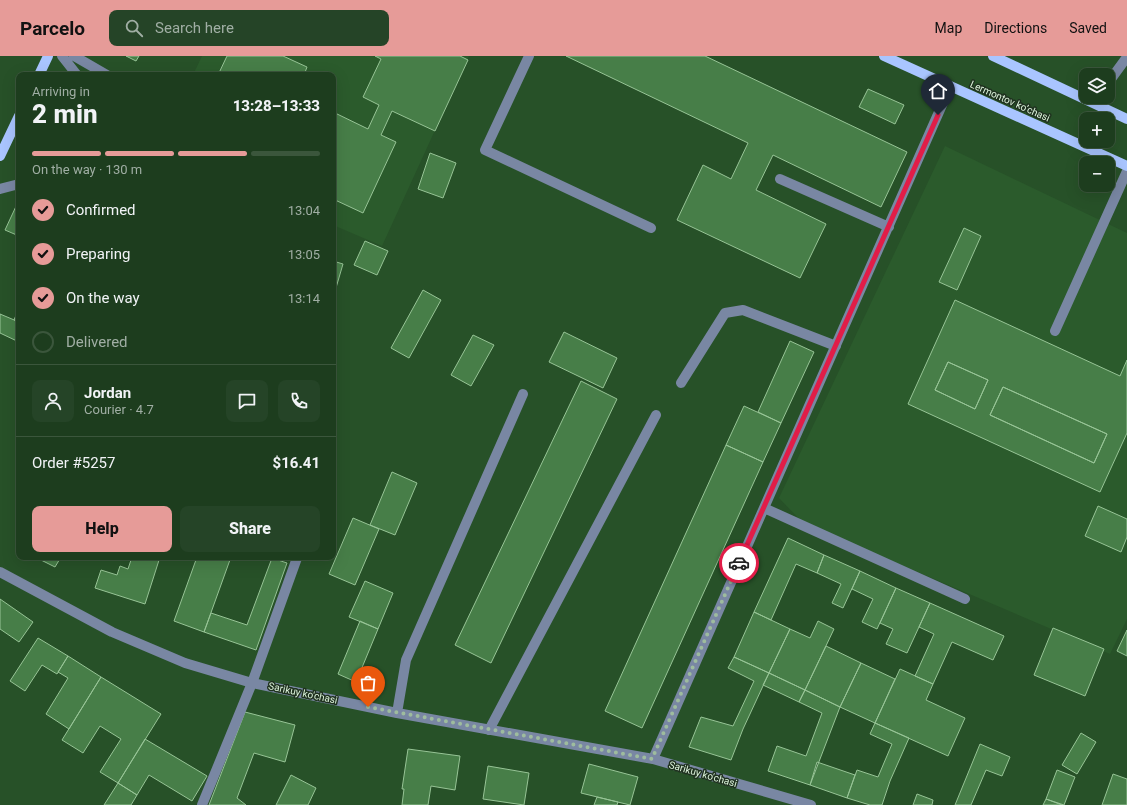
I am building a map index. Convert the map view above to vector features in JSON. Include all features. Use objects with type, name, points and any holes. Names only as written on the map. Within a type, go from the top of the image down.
[{"type":"main road","points":[[40,72],[48,56]]},
{"type":"main road","name":"Lermontov ko’chasi","points":[[884,56],[1127,166]]},
{"type":"main road","points":[[993,56],[1079,93]]},
{"type":"main road","points":[[1103,104],[1127,119]]},
{"type":"main road","points":[[0,156],[16,122]]},
{"type":"street","points":[[62,56],[75,72]]},
{"type":"street","points":[[74,56],[103,72]]},
{"type":"street","points":[[529,56],[485,150],[651,228]]},
{"type":"street","points":[[1115,73],[1127,57]]},
{"type":"street","points":[[652,759],[950,87]]},
{"type":"street","points":[[1055,331],[1127,170]]},
{"type":"street","points":[[780,179],[889,227]]},
{"type":"street","points":[[0,189],[16,185]]},
{"type":"street","points":[[681,383],[725,313],[743,310],[836,346]]},
{"type":"street","points":[[397,713],[406,660],[523,394]]},
{"type":"street","points":[[489,730],[656,415]]},
{"type":"street","points":[[764,508],[965,599]]},
{"type":"street","points":[[202,805],[252,683],[296,560]]},
{"type":"street","name":"Sarikuy ko'chasi","points":[[0,572],[112,632],[185,663],[252,683],[397,713],[652,759],[811,805]]},
{"type":"shaded area","points":[[202,56],[469,56],[382,246],[336,226],[336,72],[194,72]]},
{"type":"shaded area","points":[[945,146],[1127,233],[1127,619],[1110,654],[803,523],[779,498]]},
{"type":"building","points":[[126,56],[139,56],[136,61]]},
{"type":"building","points":[[227,56],[283,56],[307,67],[305,72],[219,72]]},
{"type":"building","points":[[375,56],[460,56],[468,60],[435,131],[392,111],[381,135],[396,142],[363,213],[336,200],[336,113],[368,129],[379,105],[363,97],[381,59]]},
{"type":"building","points":[[566,56],[705,56],[907,152],[881,207],[773,155],[756,190],[826,224],[800,278],[677,220],[703,165],[731,179],[748,143]]},
{"type":"building","points":[[868,89],[904,105],[895,124],[859,107]]},
{"type":"building","points":[[430,153],[456,163],[443,198],[418,189]]},
{"type":"building","points":[[16,206],[16,235],[5,230]]},
{"type":"building","points":[[964,228],[981,236],[957,290],[939,282]]},
{"type":"building","points":[[365,241],[388,251],[377,275],[354,265]]},
{"type":"building","points":[[336,262],[343,264],[336,288]]},
{"type":"building","points":[[423,290],[441,300],[409,358],[391,348]]},
{"type":"building","points":[[955,300],[1120,376],[1127,360],[1127,433],[1100,492],[908,404]],"holes":[[[948,362],[988,380],[975,409],[935,390]],[[1003,387],[1107,434],[1094,463],[990,415]]]},
{"type":"building","points":[[0,314],[16,321],[16,341],[0,333]]},
{"type":"building","points":[[564,332],[617,358],[603,388],[549,362]]},
{"type":"building","points":[[473,335],[494,345],[471,386],[451,375]]},
{"type":"building","points":[[790,341],[814,352],[781,423],[758,412]]},
{"type":"building","points":[[948,362],[988,380],[975,409],[935,390]]},
{"type":"building","points":[[581,381],[617,399],[491,663],[455,645]]},
{"type":"building","points":[[1003,387],[1107,434],[1094,463],[990,415]]},
{"type":"building","points":[[744,406],[781,423],[763,462],[726,445]]},
{"type":"building","points":[[726,445],[763,462],[642,728],[605,711]]},
{"type":"building","points":[[392,472],[417,483],[395,535],[370,525]]},
{"type":"building","points":[[1098,506],[1127,519],[1127,537],[1121,552],[1085,536]]},
{"type":"building","points":[[353,518],[379,529],[355,585],[329,574]]},
{"type":"building","points":[[788,538],[824,555],[817,573],[796,564],[771,620],[754,612]]},
{"type":"building","points":[[824,555],[860,571],[843,608],[832,603],[841,584],[817,573]]},
{"type":"building","points":[[41,560],[59,560],[55,567]]},
{"type":"building","points":[[131,560],[159,560],[145,604],[95,588],[101,570],[117,575],[120,566],[128,569]]},
{"type":"building","points":[[196,560],[230,560],[204,632],[174,621]]},
{"type":"building","points":[[271,560],[278,560],[287,563],[256,650],[204,632],[211,613],[247,625]]},
{"type":"building","points":[[860,571],[896,588],[877,629],[862,622],[873,599],[852,589]]},
{"type":"building","points":[[365,581],[393,593],[378,629],[349,617]]},
{"type":"building","points":[[896,588],[930,603],[907,653],[886,644],[893,629],[880,623]]},
{"type":"building","points":[[0,599],[33,622],[19,642],[0,629]]},
{"type":"building","points":[[930,603],[1004,636],[993,660],[952,642],[933,684],[915,676],[934,634],[919,627]]},
{"type":"building","points":[[754,612],[790,629],[769,673],[734,657]]},
{"type":"building","points":[[360,621],[378,629],[356,682],[338,674]]},
{"type":"building","points":[[818,621],[834,629],[805,690],[769,673],[790,629],[810,638]]},
{"type":"building","points":[[1053,628],[1104,649],[1085,696],[1034,675]]},
{"type":"building","points":[[1127,630],[1127,656],[1117,651]]},
{"type":"building","points":[[38,638],[68,656],[57,674],[42,665],[25,691],[10,681]]},
{"type":"building","points":[[826,646],[861,663],[840,707],[805,690]]},
{"type":"building","points":[[68,656],[101,677],[69,729],[46,714],[68,678],[58,672]]},
{"type":"building","points":[[734,657],[769,673],[743,729],[731,760],[689,747],[701,717],[733,726],[754,681],[728,668]]},
{"type":"building","points":[[861,663],[895,679],[875,723],[840,707]]},
{"type":"building","points":[[900,669],[933,684],[926,700],[965,718],[948,756],[875,723]]},
{"type":"building","points":[[769,673],[805,690],[799,702],[763,685]]},
{"type":"building","points":[[101,677],[161,714],[118,783],[100,772],[121,739],[100,726],[83,753],[62,740]]},
{"type":"building","points":[[805,690],[840,707],[810,785],[768,771],[777,746],[806,756],[822,713],[799,702]]},
{"type":"building","points":[[245,712],[295,725],[285,762],[254,753],[237,798],[246,805],[209,805]]},
{"type":"building","points":[[875,723],[909,738],[890,781],[882,805],[870,805],[847,798],[857,770],[878,777],[892,744],[870,734]]},
{"type":"building","points":[[1081,733],[1096,742],[1077,774],[1062,765]]},
{"type":"building","points":[[145,739],[207,776],[192,801],[149,775],[137,795],[118,783]]},
{"type":"building","points":[[980,744],[1010,757],[1002,776],[986,770],[971,805],[955,805]]},
{"type":"building","points":[[408,749],[460,756],[455,790],[431,786],[428,805],[402,805],[404,789],[402,789]]},
{"type":"building","points":[[817,762],[855,775],[847,798],[810,785]]},
{"type":"building","points":[[589,764],[638,777],[630,805],[581,793]]},
{"type":"building","points":[[488,766],[529,773],[524,805],[483,799]]},
{"type":"building","points":[[1057,770],[1075,777],[1064,805],[1046,799]]},
{"type":"building","points":[[1113,774],[1127,779],[1127,805],[1102,805]]},
{"type":"building","points":[[291,775],[316,788],[308,805],[276,805]]},
{"type":"building","points":[[118,783],[137,795],[131,805],[104,805]]},
{"type":"building","points":[[917,794],[933,800],[932,805],[913,805]]},
{"type":"building","points":[[597,797],[618,802],[617,805],[594,805]]},
{"type":"building","points":[[1046,799],[1062,805],[1043,805]]},
{"type":"way so far","points":[[368,707],[443,722],[652,759],[739,563]]},
{"type":"route","points":[[739,563],[938,115]]}]
